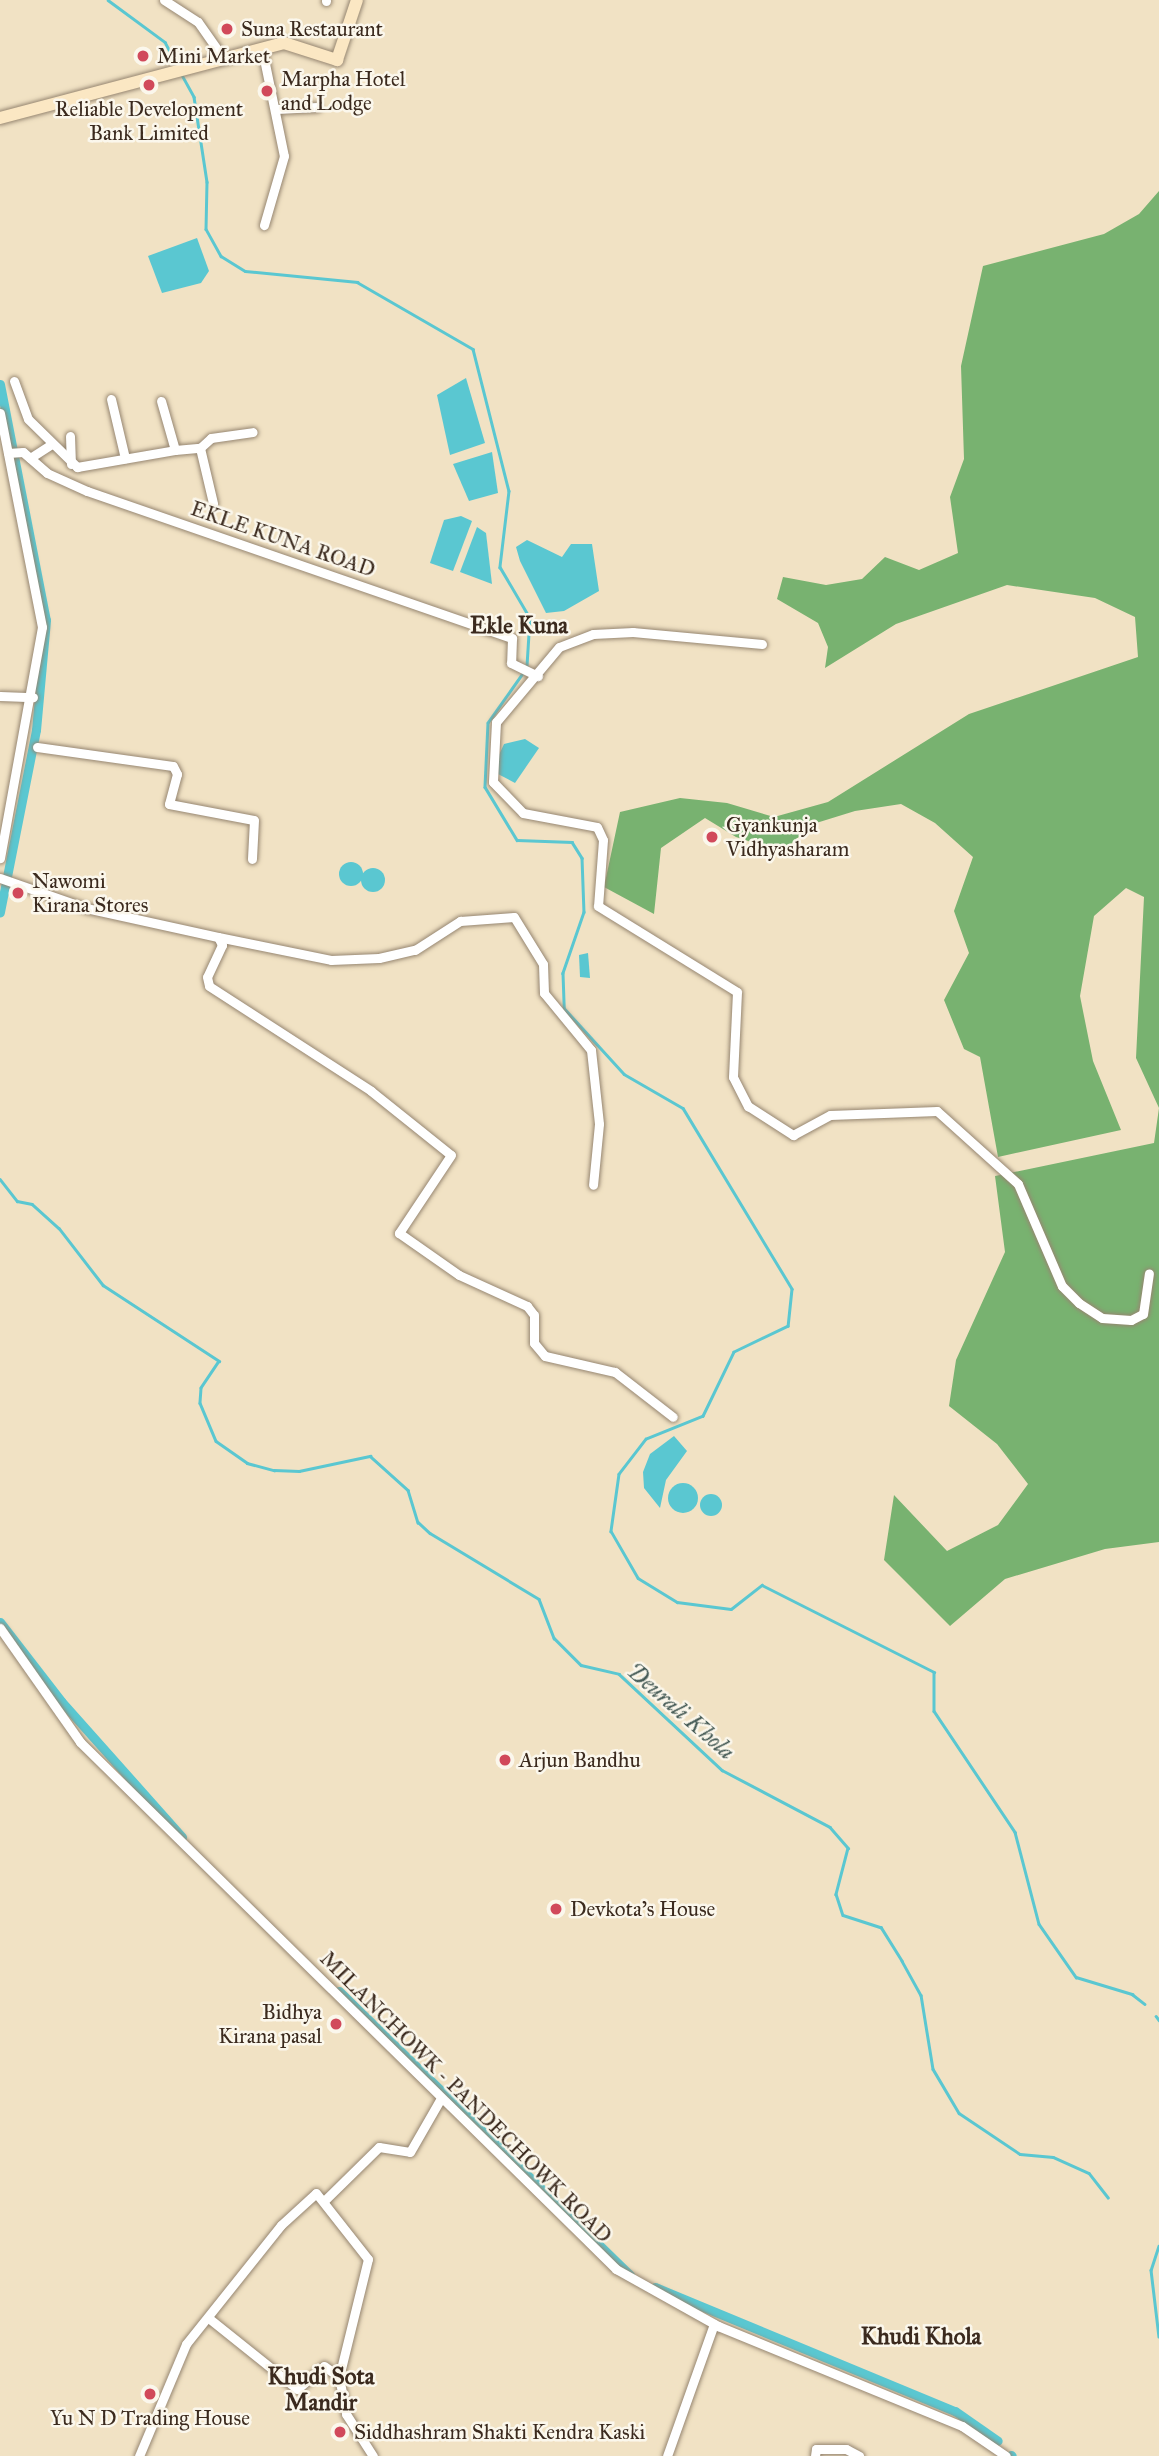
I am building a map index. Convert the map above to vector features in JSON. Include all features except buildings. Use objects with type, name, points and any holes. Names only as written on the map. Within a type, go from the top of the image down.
[{"type":"main road","points":[[0,118],[284,43],[337,60],[358,0]]},
{"type":"street","points":[[164,0],[198,22],[224,60]]},
{"type":"street","points":[[262,49],[284,156],[264,225]]},
{"type":"street","points":[[276,109],[317,107]]},
{"type":"street","points":[[14,381],[18,404],[50,445],[71,464],[85,468],[125,458],[200,448],[211,438],[253,432]]},
{"type":"street","points":[[111,399],[125,458]]},
{"type":"street","points":[[161,401],[174,450]]},
{"type":"street","points":[[0,412],[42,627],[33,697],[0,858]]},
{"type":"street","points":[[70,436],[71,464]]},
{"type":"street","points":[[8,453],[27,455],[50,445]]},
{"type":"street","points":[[200,448],[214,503]]},
{"type":"street","name":"EKLE KUNA ROAD","points":[[27,455],[87,491],[512,638],[512,663],[538,676]]},
{"type":"street","points":[[762,644],[593,634],[559,647],[538,676],[496,722],[493,782],[523,813],[597,827],[603,839],[598,906],[737,992],[733,1077],[748,1106],[793,1135],[830,1115],[937,1111],[1018,1184],[1062,1286],[1079,1303],[1102,1318],[1130,1320],[1143,1314],[1149,1273]]},
{"type":"street","points":[[0,696],[33,697]]},
{"type":"street","points":[[37,747],[173,766],[177,774],[169,804],[254,820],[252,859]]},
{"type":"street","points":[[0,878],[86,908],[331,960],[379,958],[415,950],[460,921],[514,917],[543,964],[544,993],[591,1050],[599,1124],[593,1185]]},
{"type":"street","points":[[218,937],[222,945],[207,978],[209,986],[371,1091],[451,1155],[399,1233],[460,1275],[527,1306],[534,1315],[534,1343],[545,1356],[615,1372],[673,1417]]},
{"type":"street","name":"MILANCHOWK - PANDECHOWK ROAD","points":[[0,1629],[80,1742],[616,2269],[715,2324],[933,2412],[1006,2456]]},
{"type":"street","points":[[139,2456],[186,2344],[211,2320],[281,2224],[312,2196],[327,2197],[356,2176],[379,2147],[410,2152],[441,2098]]},
{"type":"street","points":[[327,2197],[368,2259],[340,2352],[339,2377],[346,2414],[373,2455]]},
{"type":"street","points":[[211,2320],[297,2389],[340,2352]]},
{"type":"street","points":[[667,2456],[715,2324]]},
{"type":"street","points":[[324,2366],[339,2377]]},
{"type":"street","points":[[815,2456],[816,2449],[846,2449],[859,2456]]},
{"type":"green space","points":[[1159,191],[1159,1108],[1136,1058],[1144,897],[1126,888],[1094,916],[1080,996],[1093,1061],[1121,1130],[998,1157],[980,1057],[964,1049],[944,1000],[969,953],[954,911],[973,857],[935,823],[901,804],[855,811],[813,824],[782,852],[736,837],[705,818],[661,848],[654,914],[604,887],[620,812],[680,798],[727,803],[774,817],[828,802],[969,714],[1138,657],[1135,617],[1095,598],[1007,585],[896,624],[825,668],[828,647],[818,623],[777,599],[783,577],[826,585],[862,579],[885,557],[919,570],[958,553],[950,497],[964,459],[961,366],[983,266],[1104,234],[1139,214]]},
{"type":"green space","points":[[1159,1108],[1159,1542],[1105,1549],[1005,1579],[950,1626],[884,1560],[894,1495],[947,1551],[998,1525],[1028,1484],[997,1444],[949,1406],[956,1360],[1005,1252],[995,1176],[1154,1143]]},
{"type":"water","points":[[197,238],[209,271],[201,283],[162,293],[148,256]]},
{"type":"water","points":[[466,378],[485,443],[450,455],[437,395]]},
{"type":"water","points":[[492,452],[498,493],[469,501],[453,464]]},
{"type":"water","points":[[461,516],[472,521],[453,571],[430,563],[444,520]]},
{"type":"water","points":[[477,527],[486,533],[492,584],[460,572]]},
{"type":"water","points":[[527,540],[562,557],[571,544],[592,544],[599,591],[564,611],[546,613],[520,561],[516,547]]},
{"type":"water","points":[[525,739],[539,748],[515,783],[498,774],[498,757],[504,744]]},
{"type":"water","points":[[351,862],[359,866],[363,874],[359,882],[351,886],[343,882],[339,874],[343,866]]},
{"type":"water","points":[[373,868],[381,872],[385,880],[381,888],[373,892],[365,888],[361,880],[365,872]]},
{"type":"water","points":[[588,953],[590,978],[580,977],[579,955]]},
{"type":"water","points":[[674,1436],[687,1451],[666,1480],[660,1508],[644,1488],[643,1472],[650,1454]]},
{"type":"water","points":[[683,1483],[694,1487],[698,1498],[694,1509],[683,1513],[672,1509],[668,1498],[672,1487]]},
{"type":"water","points":[[711,1494],[719,1497],[722,1505],[719,1513],[711,1516],[703,1513],[700,1505],[703,1497]]},
{"type":"waterway","points":[[108,0],[165,42],[178,66]]},
{"type":"waterway","points":[[182,75],[194,97],[207,182],[206,229],[221,256],[245,271],[357,282],[473,349],[509,491],[500,567],[530,618],[527,666]]},
{"type":"waterway","points":[[0,384],[46,620],[36,730],[0,912]]},
{"type":"waterway","points":[[524,672],[488,723],[485,787],[517,840],[572,842],[582,858],[584,912],[563,973],[564,1008],[624,1074],[683,1108],[792,1289],[788,1326],[734,1352],[703,1416],[646,1439],[619,1474],[611,1531],[638,1578],[677,1602],[731,1609],[762,1585],[934,1672],[934,1711],[1015,1832],[1039,1924],[1076,1977],[1132,1994],[1145,2004]]},
{"type":"waterway","name":"Deurali Khola","points":[[0,1179],[17,1201],[32,1204],[59,1228],[103,1285],[219,1361],[201,1388],[200,1403],[216,1441],[247,1463],[274,1470],[299,1471],[370,1456],[408,1490],[418,1522],[430,1533],[539,1599],[554,1638],[581,1665],[619,1674],[722,1770],[830,1827],[848,1848],[836,1894],[843,1915],[881,1927],[902,1961],[921,1995],[933,2069],[959,2113],[1020,2154],[1053,2157],[1089,2173],[1108,2197]]},
{"type":"waterway","points":[[0,1622],[61,1701],[182,1837]]},
{"type":"waterway","points":[[339,1991],[630,2275]]},
{"type":"waterway","points":[[1156,2016],[1159,2020]]},
{"type":"waterway","points":[[1159,2246],[1151,2270],[1159,2337]]},
{"type":"waterway","points":[[655,2287],[955,2411],[998,2441]]},
{"type":"place","name":"Suna Restaurant","points":[[227,29]]},
{"type":"place","name":"Mini Market","points":[[143,56]]},
{"type":"place","name":"Reliable Development Bank Limited","points":[[149,85]]},
{"type":"place","name":"Marpha Hotel and Lodge","points":[[267,91]]},
{"type":"place","name":"Gyankunja Vidhyasharam","points":[[712,837]]},
{"type":"place","name":"Nawomi Kirana Stores","points":[[18,893]]},
{"type":"place","name":"Arjun Bandhu","points":[[505,1760]]},
{"type":"place","name":"Devkota's House","points":[[556,1909]]},
{"type":"place","name":"Bidhya Kirana pasal","points":[[336,2024]]},
{"type":"place","name":"Yu N D Trading House","points":[[150,2394]]},
{"type":"place","name":"Siddhashram Shakti Kendra Kaski","points":[[340,2432]]},
{"type":"district","name":"Ekle Kuna","points":[[519,625]]},
{"type":"district","name":"Khudi Khola","points":[[921,2336]]},
{"type":"district","name":"Khudi Sota Mandir","points":[[321,2389]]}]
